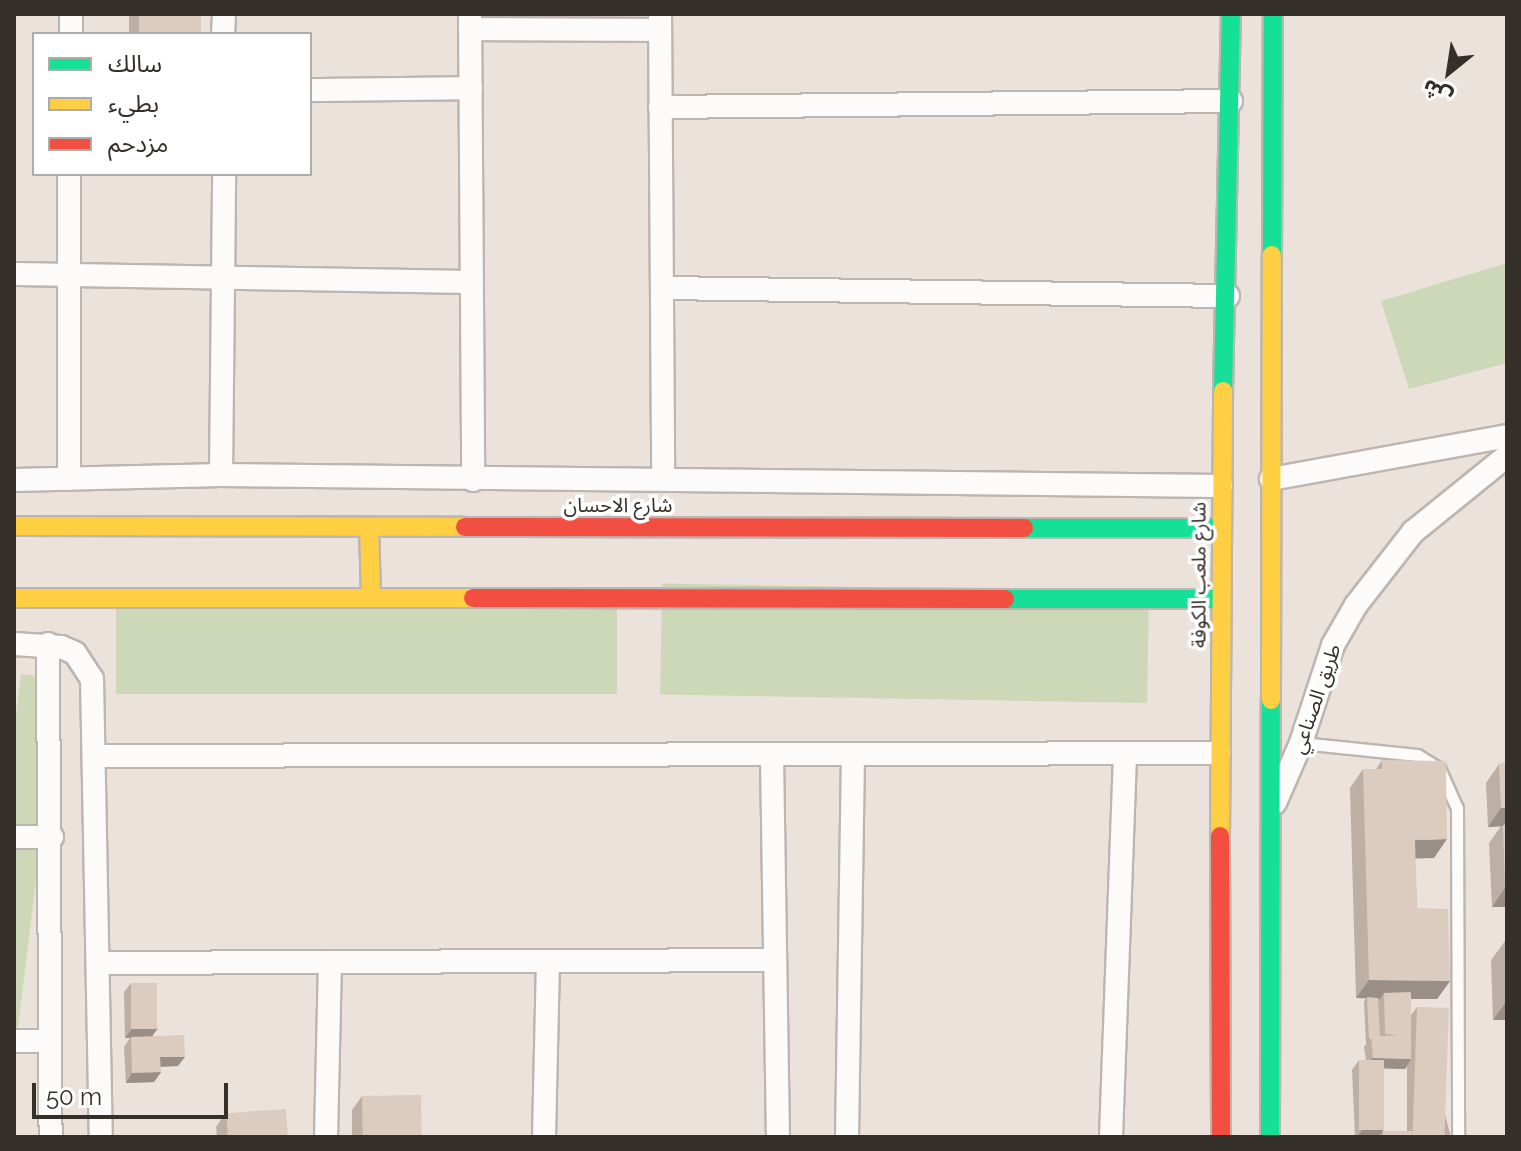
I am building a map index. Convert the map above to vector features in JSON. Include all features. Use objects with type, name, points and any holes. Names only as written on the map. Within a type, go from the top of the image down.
[{"type":"street","name":"شارع ملعب الكوفة","points":[[1221,1137],[1221,486],[1228,296],[1231,14]]},
{"type":"street","points":[[1270,1137],[1273,14]]},
{"type":"street","points":[[473,480],[470,22],[660,22],[663,477]]},
{"type":"street","points":[[312,90],[471,88]]},
{"type":"street","points":[[660,107],[1231,101]]},
{"type":"street","points":[[69,176],[69,479]]},
{"type":"street","points":[[221,475],[224,176]]},
{"type":"street","points":[[14,274],[472,282]]},
{"type":"street","points":[[662,288],[1228,296]]},
{"type":"street","points":[[1271,479],[1507,436]]},
{"type":"street","name":"طريق الصناعي","points":[[1269,814],[1301,743],[1333,645],[1383,567],[1447,499],[1507,456]]},
{"type":"street","points":[[14,480],[221,475],[473,480],[663,477],[1221,486]]},
{"type":"street","name":"شارع الاحسان","points":[[14,526],[1221,528]]},
{"type":"street","points":[[369,527],[371,595]]},
{"type":"street","points":[[14,598],[371,595],[1220,599]]},
{"type":"street","points":[[14,644],[48,644],[75,653],[86,665],[92,679],[97,756],[101,1137]]},
{"type":"street","points":[[48,644],[52,837],[51,1137]]},
{"type":"street","points":[[97,756],[772,757],[1219,753]]},
{"type":"street","points":[[1111,1137],[1125,755]]},
{"type":"street","points":[[847,1137],[853,756]]},
{"type":"street","points":[[772,757],[778,1137]]},
{"type":"street","points":[[14,837],[52,837]]},
{"type":"street","points":[[98,963],[775,960]]},
{"type":"street","points":[[544,1137],[548,961]]},
{"type":"street","points":[[326,1137],[330,962]]},
{"type":"street","points":[[14,1041],[50,1041]]},
{"type":"lane","points":[[1301,743],[1417,755],[1439,768],[1457,808],[1458,1137]]},
{"type":"green space","points":[[1507,263],[1507,363],[1409,389],[1381,301]]},
{"type":"green space","points":[[662,584],[1149,592],[1147,703],[660,694]]},
{"type":"green space","points":[[116,596],[617,596],[617,694],[116,694]]},
{"type":"green space","points":[[21,674],[61,679],[14,1059],[14,731]]},
{"type":"building","points":[[139,14],[201,14],[201,32],[139,32]]},
{"type":"building","points":[[1382,760],[1446,761],[1447,839],[1415,840],[1417,908],[1448,909],[1450,981],[1369,980],[1363,769],[1382,769]]},
{"type":"building","points":[[1507,763],[1507,808],[1501,808],[1499,764]]},
{"type":"building","points":[[1507,824],[1507,888],[1505,888],[1503,825]]},
{"type":"building","points":[[1507,941],[1507,1002],[1506,1002]]},
{"type":"building","points":[[131,983],[157,983],[157,1029],[131,1029]]},
{"type":"building","points":[[1411,992],[1411,1059],[1373,1058],[1371,1037],[1398,1035],[1385,1034],[1384,993]]},
{"type":"building","points":[[1367,997],[1378,998],[1380,1037],[1371,1039],[1369,1039]]},
{"type":"building","points":[[1417,1007],[1449,1008],[1444,1137],[1412,1137]]},
{"type":"building","points":[[184,1035],[185,1057],[160,1057],[161,1072],[132,1073],[131,1037]]},
{"type":"building","points":[[1359,1060],[1384,1060],[1384,1130],[1359,1130]]},
{"type":"building","points":[[421,1095],[422,1137],[363,1137],[362,1096]]},
{"type":"building","points":[[286,1109],[288,1137],[228,1137],[226,1113]]},
{"type":"building","points":[[1383,1131],[1412,1131],[1412,1137],[1383,1137]]},
{"type":"traffic: fast","points":[[1223,391],[1231,14]]},
{"type":"traffic: fast","points":[[1272,255],[1273,14]]},
{"type":"traffic: fast","points":[[1024,528],[1221,528]]},
{"type":"traffic: fast","points":[[1005,599],[1220,599]]},
{"type":"traffic: fast","points":[[1270,1137],[1271,700]]},
{"type":"traffic: slow","points":[[1271,700],[1272,255]]},
{"type":"traffic: slow","points":[[1220,836],[1223,391]]},
{"type":"traffic: slow","points":[[14,526],[465,527]]},
{"type":"traffic: slow","points":[[369,527],[371,595]]},
{"type":"traffic: slow","points":[[14,598],[473,598]]},
{"type":"traffic: jam","points":[[465,527],[1024,528]]},
{"type":"traffic: jam","points":[[473,598],[1005,599]]},
{"type":"traffic: jam","points":[[1220,836],[1221,1137]]}]
